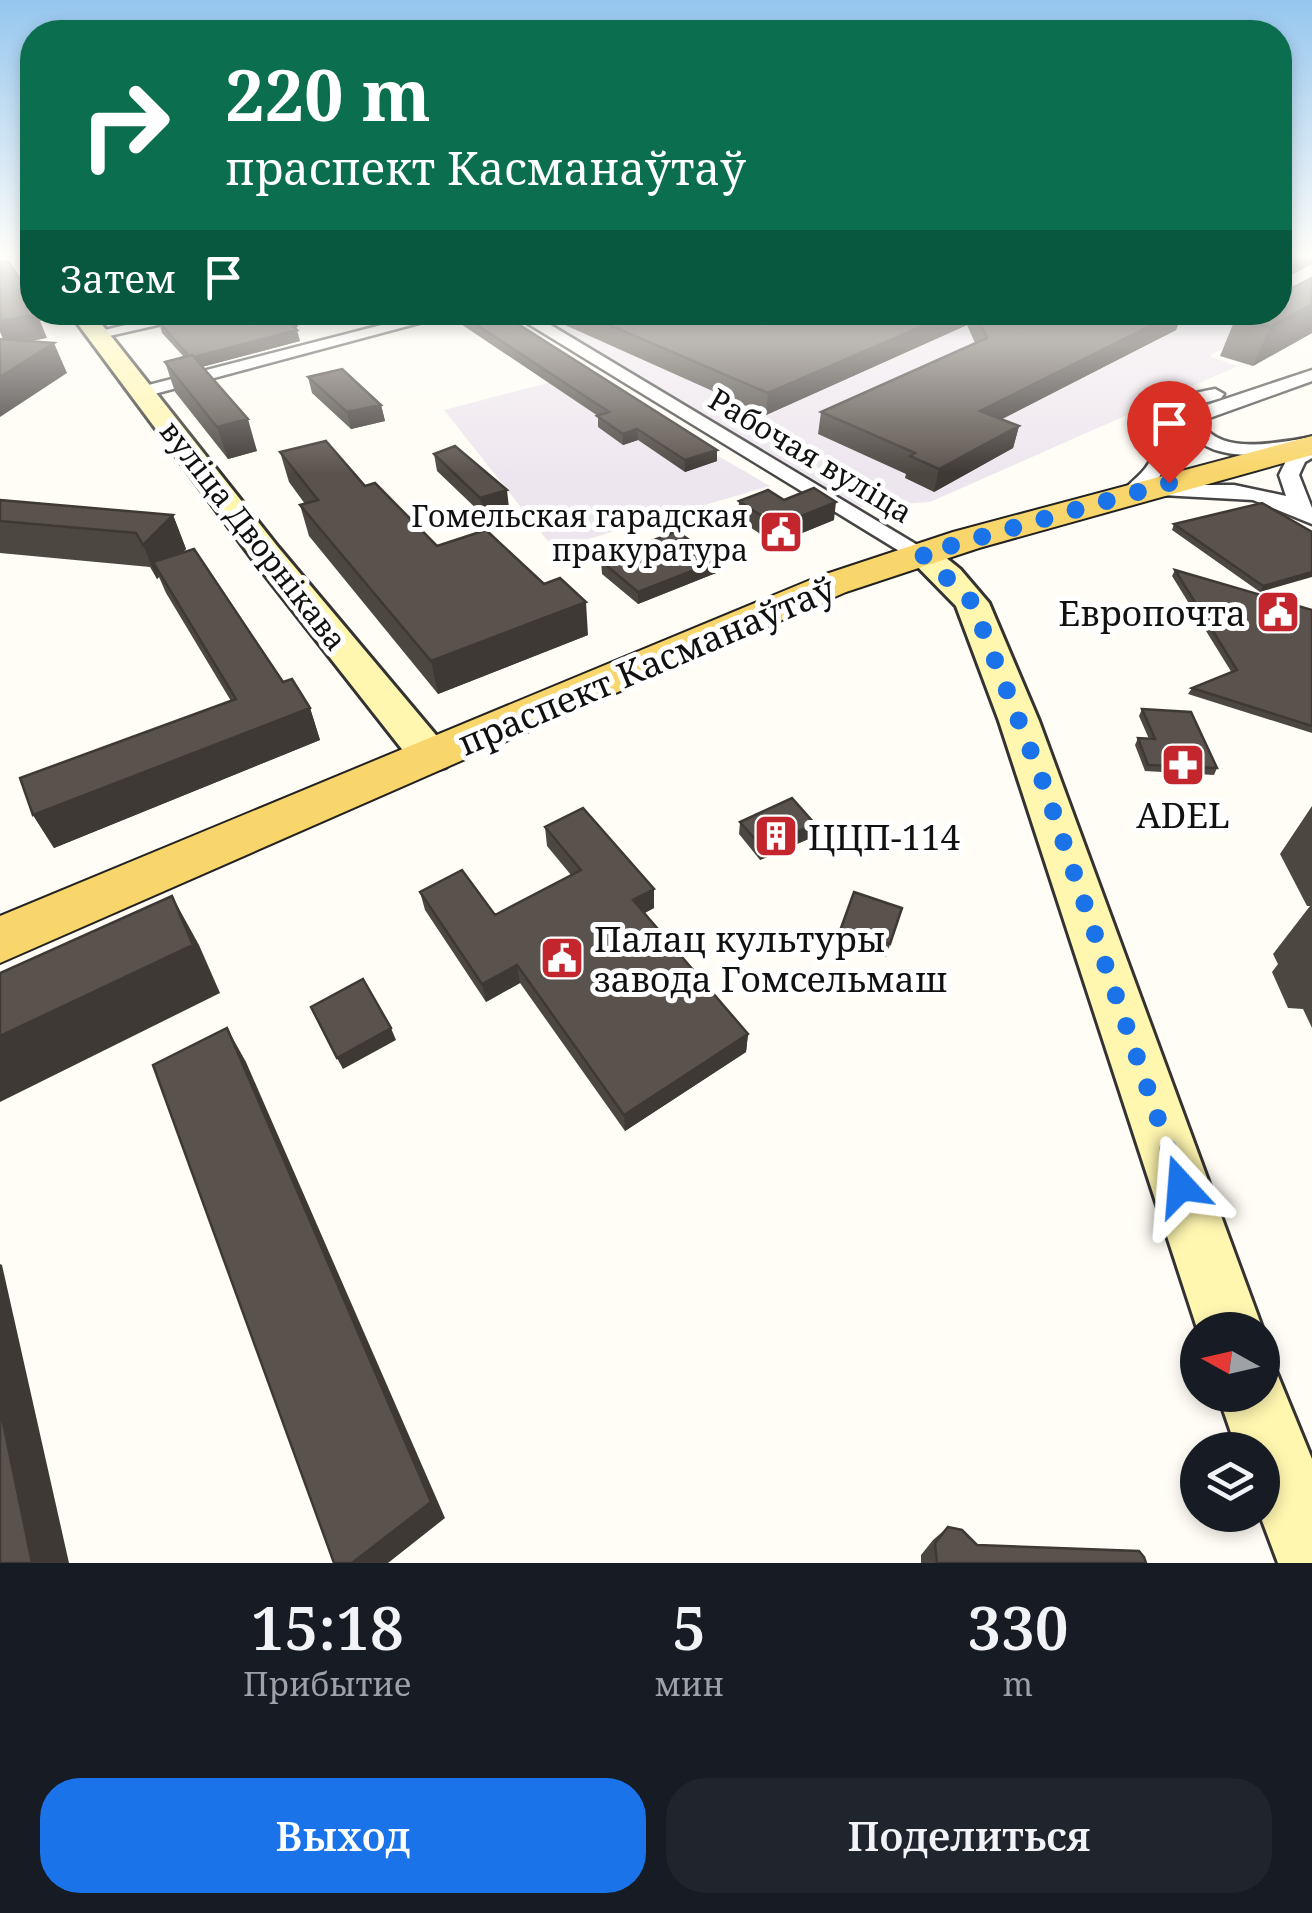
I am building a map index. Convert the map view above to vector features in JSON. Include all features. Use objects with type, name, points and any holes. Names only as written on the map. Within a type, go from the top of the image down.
[{"type":"main road","name":"праспект Касманаўтаў","points":[[0,940],[820,590],[1054,514],[1312,446]]},
{"type":"street","name":"вуліца Дворнікава","points":[[92,328],[266,554],[431,757]]},
{"type":"street","points":[[143,392],[390,328]]},
{"type":"street","name":"Рабочая вуліца","points":[[544,328],[922,554]]},
{"type":"street","points":[[1133,492],[1157,470],[1163,454],[1161,424],[1172,405],[1240,387],[1312,360]]},
{"type":"street","points":[[1312,375],[1196,414],[1191,420],[1193,430],[1202,438],[1226,446],[1312,446]]},
{"type":"street","points":[[1307,514],[1289,475],[1296,459],[1312,446]]},
{"type":"street","points":[[1133,492],[1240,490],[1270,497],[1307,514]]},
{"type":"street","points":[[922,554],[972,602],[1019,721],[1224,1312]]},
{"type":"street","points":[[1258,1412],[1312,1554]]},
{"type":"shaded area","points":[[558,328],[1264,328],[1209,356],[1238,366],[930,502],[856,507]]},
{"type":"shaded area","points":[[578,375],[770,486],[554,549],[444,410]]},
{"type":"building","points":[[164,328],[297,330],[194,357]]},
{"type":"building","points":[[481,328],[524,328],[717,450],[685,460],[637,429],[623,434],[597,416],[609,412]]},
{"type":"building","points":[[616,328],[918,328],[768,393]]},
{"type":"building","points":[[982,328],[1146,328],[980,411],[1019,426],[939,469],[910,456],[915,453],[821,412],[987,338]]},
{"type":"building","points":[[0,339],[54,343],[0,377]]},
{"type":"building","points":[[192,355],[248,419],[217,427],[165,362]]},
{"type":"building","points":[[342,369],[381,405],[347,412],[308,377]]},
{"type":"building","points":[[326,441],[365,486],[375,483],[437,546],[486,530],[544,584],[560,578],[586,602],[431,661],[300,505],[318,500],[280,452]]},
{"type":"building","points":[[455,446],[507,490],[480,498],[434,454]]},
{"type":"building","points":[[814,488],[836,502],[777,526],[739,501],[768,490],[784,500]]},
{"type":"building","points":[[0,500],[173,515],[143,545],[136,533],[0,521]]},
{"type":"building","points":[[1262,503],[1312,532],[1312,572],[1263,586],[1174,524]]},
{"type":"building","points":[[677,531],[717,561],[638,592],[601,561]]},
{"type":"building","points":[[194,549],[283,682],[292,679],[310,708],[33,815],[20,778],[236,699],[153,562]]},
{"type":"building","points":[[1175,570],[1312,610],[1312,726],[1192,688],[1237,670]]},
{"type":"building","points":[[1142,709],[1191,712],[1217,768],[1148,765],[1138,738],[1155,739]]},
{"type":"building","points":[[792,798],[815,824],[762,847],[740,822]]},
{"type":"building","name":"Палац культуры завода Гомсельмаш","points":[[583,808],[654,889],[633,900],[748,1034],[624,1115],[517,965],[482,984],[420,892],[462,870],[495,915],[581,870],[545,827]]},
{"type":"building","points":[[854,892],[902,908],[890,944],[841,928]]},
{"type":"building","points":[[172,896],[193,945],[0,1036],[0,973]]},
{"type":"building","points":[[363,979],[391,1028],[337,1058],[311,1007]]},
{"type":"building","points":[[227,1028],[431,1502],[352,1563],[334,1563],[153,1065]]},
{"type":"building","points":[[0,1408],[32,1563],[0,1563]]},
{"type":"building","points":[[948,1527],[962,1530],[977,1545],[1139,1551],[1146,1563],[937,1563],[935,1543]]},
{"type":"place","name":"Гомельская гарадская пракуратура","points":[[781,532]]},
{"type":"place","name":"Европочта","points":[[1278,612]]},
{"type":"place","name":"ADEL","points":[[1183,765]]},
{"type":"place","name":"ЦЦП-114","points":[[776,836]]},
{"type":"place","name":"Палац культуры завода Гомсельмаш","points":[[562,958]]},
{"type":"route","points":[[1169,483],[922,554],[972,602],[1043,782],[1181,1186]]}]
